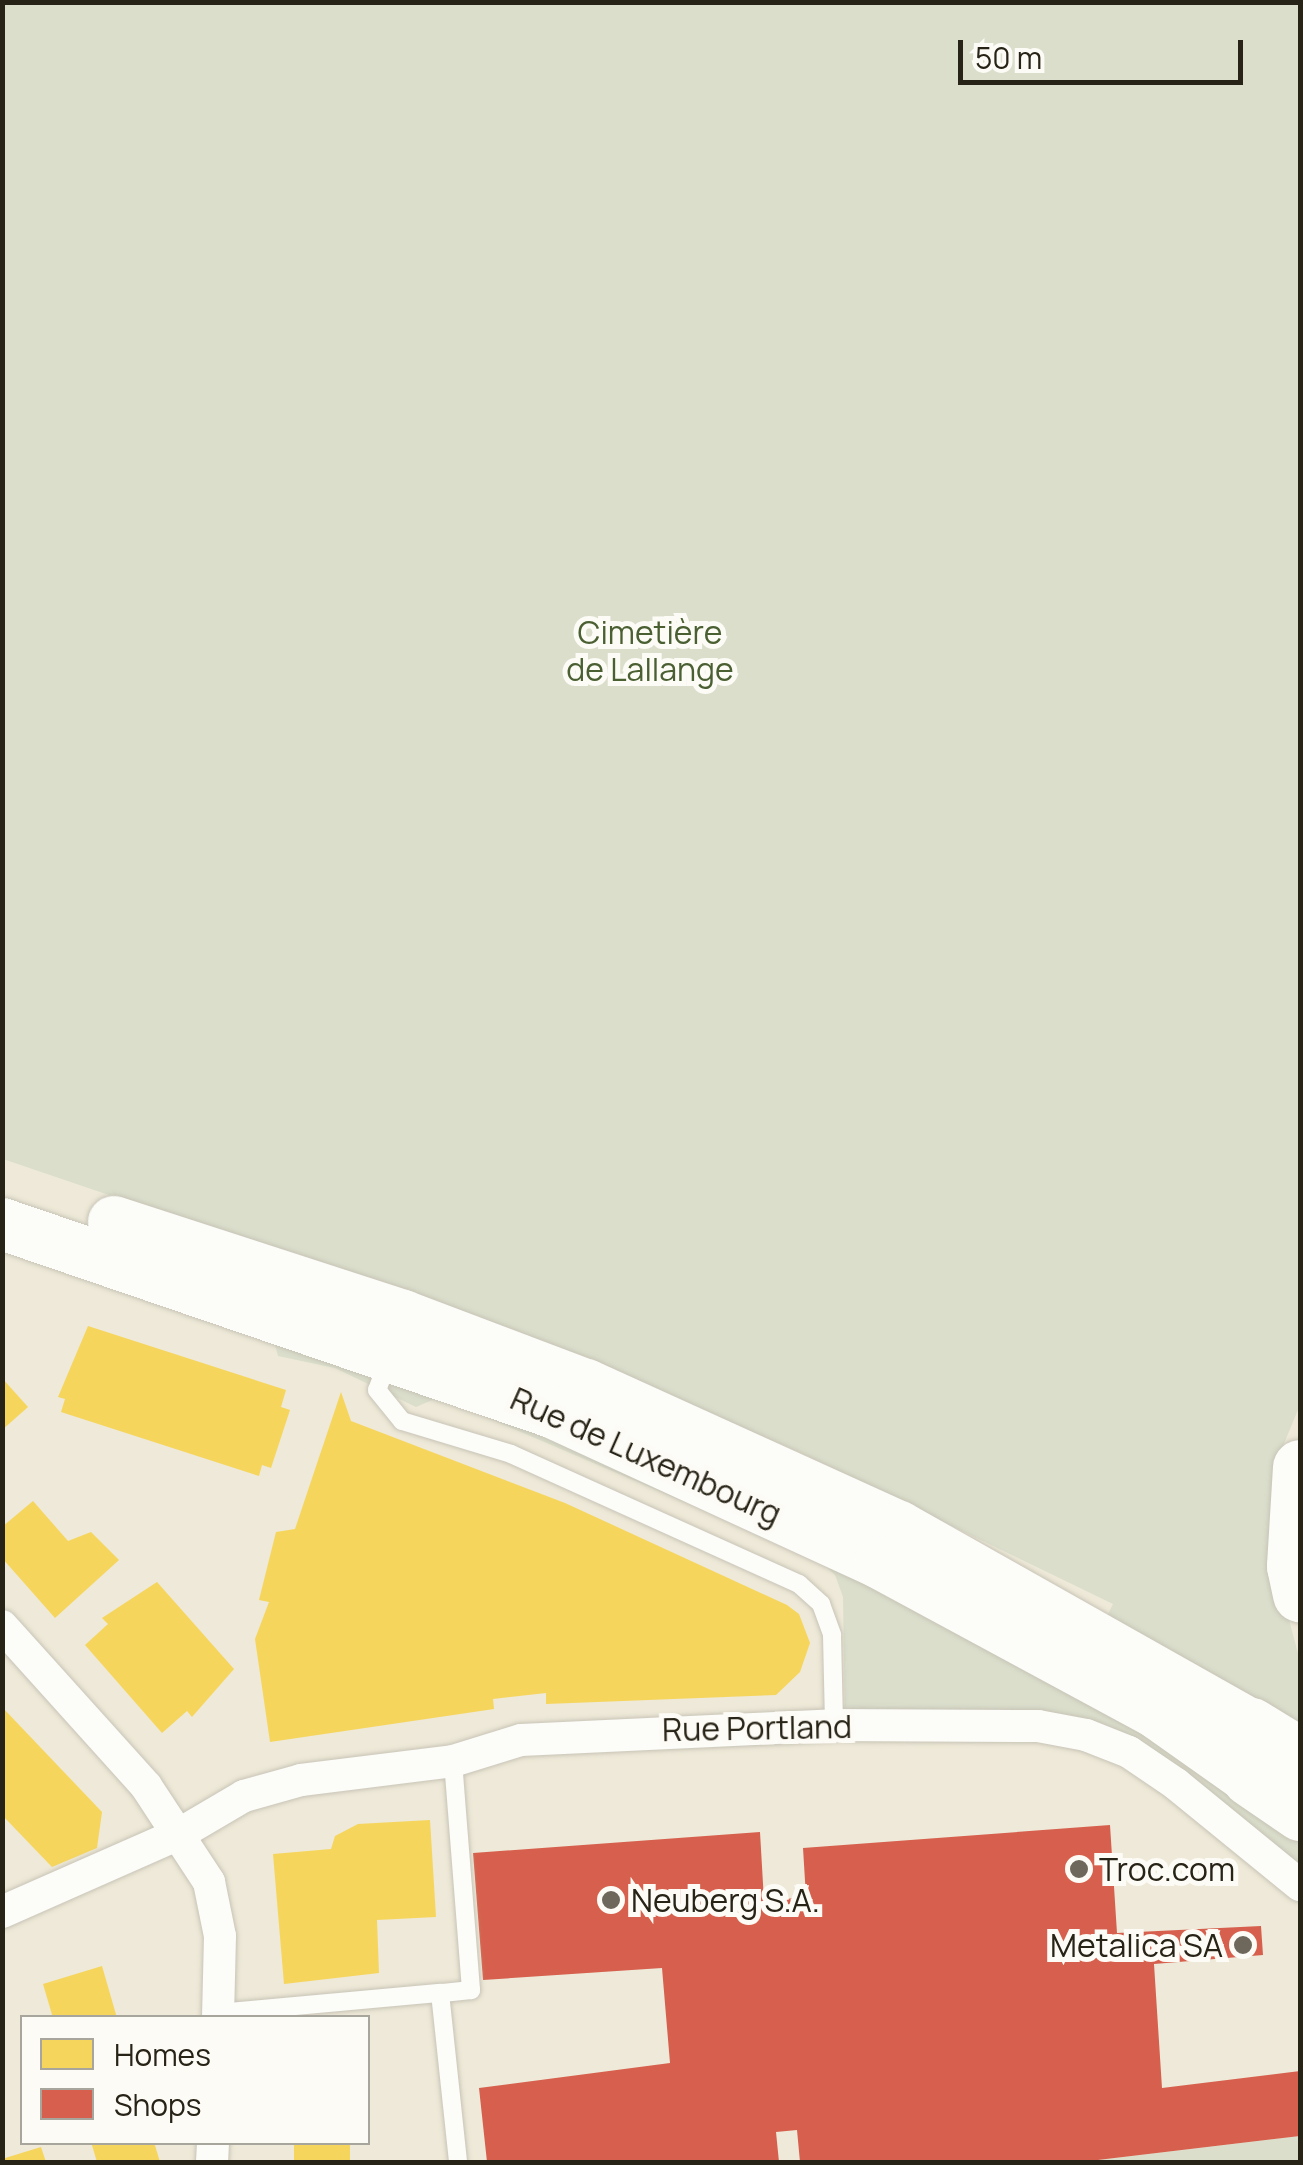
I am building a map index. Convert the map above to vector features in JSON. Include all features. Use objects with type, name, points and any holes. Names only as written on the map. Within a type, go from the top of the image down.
[{"type":"highway","points":[[1300,1466],[1294,1566],[1300,1594]]},
{"type":"highway","points":[[1250,1751],[1300,1754]]},
{"type":"highway","points":[[1250,1751],[1300,1812]]},
{"type":"main road","name":"Rue de Luxembourg","points":[[2,1188],[398,1334],[552,1412],[800,1524],[1096,1677],[1250,1751]]},
{"type":"main road","name":"Rue de Luxembourg","points":[[2,1224],[586,1385],[899,1527],[1097,1636],[1250,1751]]},
{"type":"main road","points":[[800,1524],[891,1549],[1017,1614],[1097,1636]]},
{"type":"street","points":[[2,1626],[181,1833],[210,1882],[220,1936],[218,2015]]},
{"type":"street","name":"Rue Portland","points":[[2,1912],[181,1833],[244,1796],[301,1780],[452,1761],[520,1740],[834,1725],[1038,1726],[1129,1752],[1300,1885]]},
{"type":"street","points":[[1129,1752],[1250,1751]]},
{"type":"lane","points":[[398,1334],[377,1390],[402,1421],[511,1454],[799,1584],[820,1604],[832,1635],[834,1725]]},
{"type":"lane","points":[[218,2015],[470,1990],[452,1761]]},
{"type":"lane","points":[[440,1993],[458,2162]]},
{"type":"green space","name":"Cimetière de Lallange","points":[[3,3],[1300,3],[1300,1405],[1283,1446],[1274,1563],[1300,1661],[1300,1739],[1105,1620],[1113,1604],[799,1452],[548,1344],[3,1159]]},
{"type":"green space","points":[[266,1310],[552,1412],[1300,1817],[1300,1885],[1086,1735],[845,1725],[843,1597],[835,1575],[818,1559],[439,1397],[416,1407],[335,1368],[278,1356]]},
{"type":"green space","points":[[1300,2136],[1300,2162],[1081,2162]]},
{"type":"building: Homes","points":[[88,1326],[286,1390],[281,1407],[290,1410],[271,1468],[262,1465],[259,1476],[61,1412],[65,1399],[58,1397]]},
{"type":"building: Homes","points":[[2,1378],[28,1407],[2,1430]]},
{"type":"building: Homes","points":[[341,1392],[351,1421],[565,1503],[787,1605],[799,1614],[810,1643],[800,1672],[776,1695],[546,1704],[546,1693],[493,1699],[494,1709],[270,1742],[255,1639],[269,1602],[259,1600],[276,1532],[295,1529]]},
{"type":"building: Homes","points":[[33,1501],[68,1541],[91,1532],[119,1560],[55,1618],[2,1558],[2,1527]]},
{"type":"building: Homes","points":[[157,1582],[234,1669],[192,1717],[187,1711],[162,1733],[85,1645],[108,1624],[102,1618]]},
{"type":"building: Homes","points":[[2,1707],[102,1812],[97,1848],[52,1867],[2,1815]]},
{"type":"building: Homes","points":[[430,1820],[436,1917],[377,1920],[379,1973],[284,1984],[273,1854],[331,1849],[335,1836],[358,1824]]},
{"type":"building: Homes","points":[[102,1966],[116,2015],[52,2015],[43,1984]]},
{"type":"building: Homes","points":[[92,2145],[155,2145],[160,2162],[97,2162]]},
{"type":"building: Homes","points":[[294,2145],[350,2145],[350,2162],[294,2162]]},
{"type":"building: Homes","points":[[41,2147],[46,2162],[2,2162],[2,2159]]},
{"type":"building: Shops","points":[[1110,1825],[1117,1933],[1261,1926],[1263,1955],[1154,1964],[1162,2088],[1300,2071],[1300,2136],[1081,2162],[800,2162],[797,2130],[776,2132],[779,2162],[487,2162],[479,2088],[670,2063],[662,1968],[483,1980],[473,1853],[760,1832],[764,1901],[806,1897],[803,1848]]},
{"type":"place","name":"Troc.com","points":[[1079,1869]]},
{"type":"place","name":"Neuberg S.A.","points":[[611,1900]]},
{"type":"place","name":"Metalica SA","points":[[1243,1945]]}]
